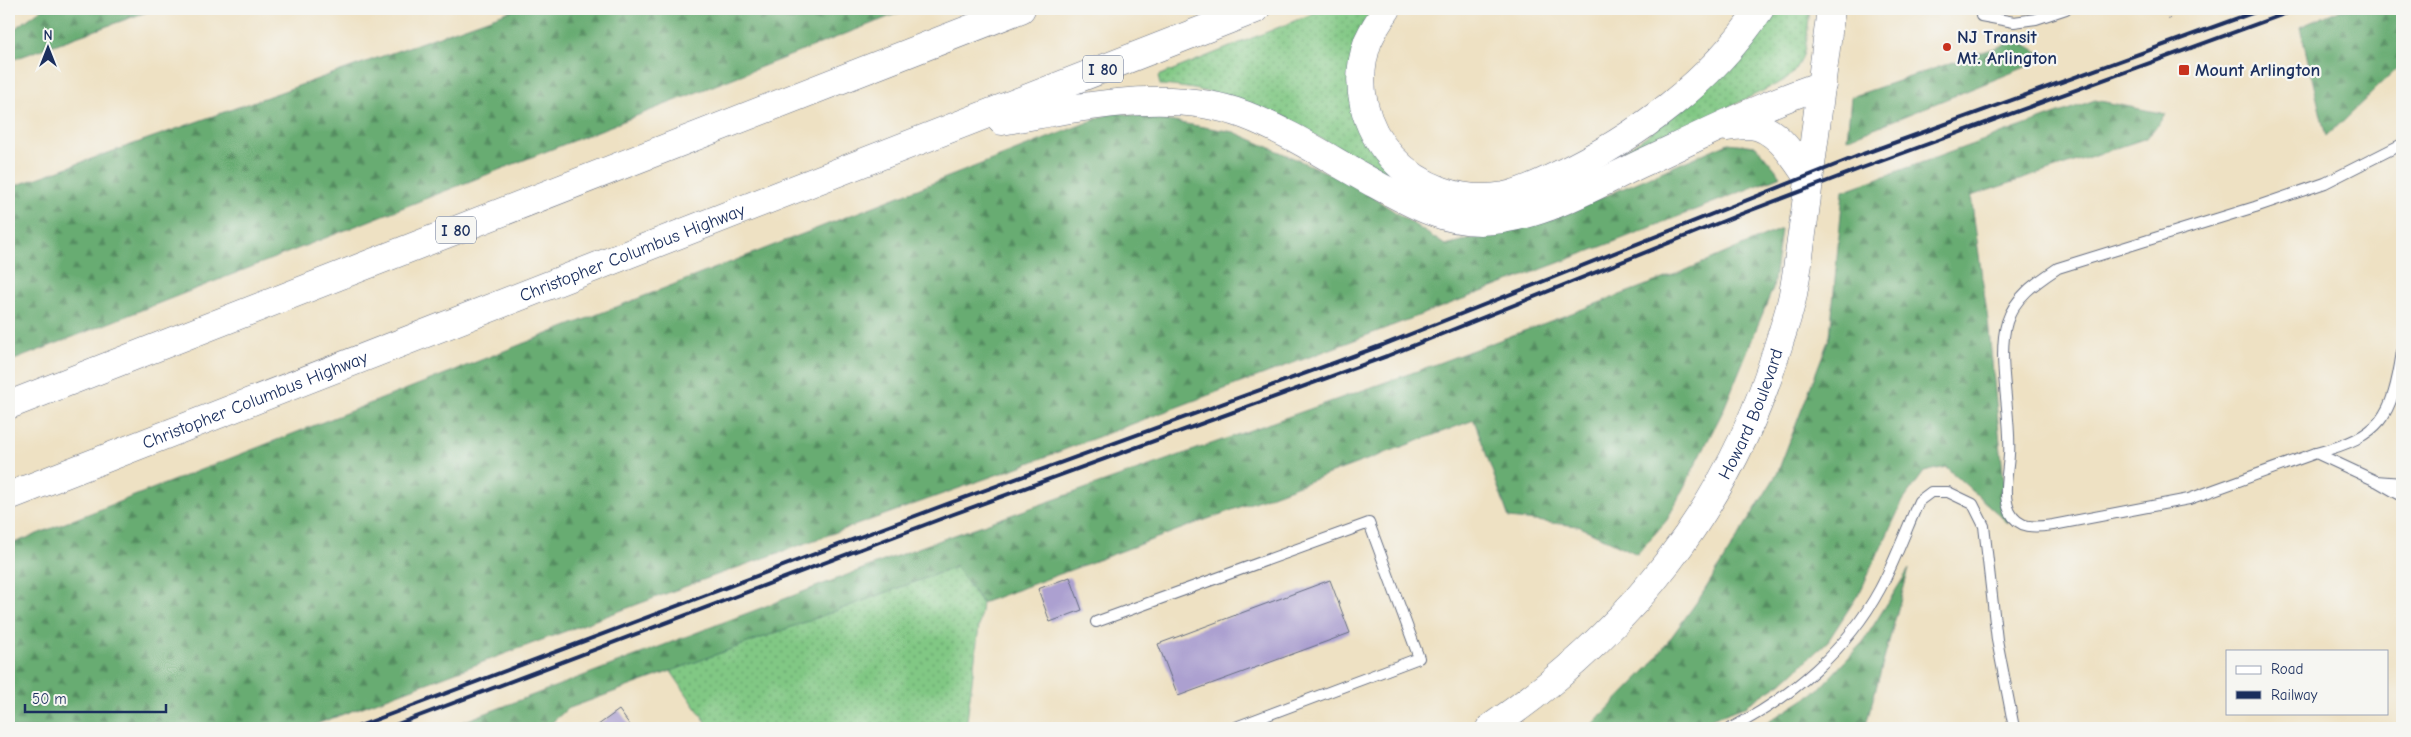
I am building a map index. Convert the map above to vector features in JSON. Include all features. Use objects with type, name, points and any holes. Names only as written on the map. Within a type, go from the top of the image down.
[{"type":"main road","name":"I 80","points":[[9,405],[1021,9]]},
{"type":"main road","name":"Christopher Columbus Highway","points":[[9,496],[1256,9]]},
{"type":"main road","points":[[1387,9],[1368,42],[1364,59],[1362,82],[1366,111],[1373,130],[1385,150],[1414,178],[1432,189],[1452,195],[1485,198],[1520,192],[1577,166],[1656,117],[1706,74],[1751,23],[1760,9]]},
{"type":"main road","name":"Howard Boulevard","points":[[1490,728],[1575,664],[1614,626],[1661,574],[1717,490],[1754,416],[1772,366],[1793,296],[1831,9]]},
{"type":"main road","points":[[950,130],[1128,102],[1159,101],[1204,105],[1243,114],[1278,130],[1425,212],[1454,219],[1479,221],[1503,219],[1549,207],[1717,127],[1783,98],[1822,85]]},
{"type":"main road","points":[[1717,127],[1751,125],[1762,128],[1781,141],[1809,179]]},
{"type":"lane","points":[[1981,16],[2014,22],[2036,19],[2066,9]]},
{"type":"lane","points":[[2402,144],[2325,183],[2255,207],[2120,247],[2058,268],[2034,284],[2018,300],[2007,322],[2004,347],[2009,454],[2006,482],[2010,512],[2019,524],[2034,528],[2189,498],[2316,453],[2346,445],[2369,431],[2384,417],[2396,392],[2402,352]]},
{"type":"lane","points":[[2316,453],[2376,481],[2402,496]]},
{"type":"lane","points":[[2376,481],[2402,482]]},
{"type":"lane","points":[[1731,728],[1786,696],[1820,667],[1852,630],[1880,589],[1920,501],[1931,492],[1948,492],[1973,504],[1984,526],[1996,640],[2014,728]]},
{"type":"lane","points":[[1096,622],[1369,523],[1419,658],[1233,728]]},
{"type":"path","points":[[2166,9],[2170,20]]},
{"type":"green space","points":[[42,9],[155,9],[9,61],[9,33]]},
{"type":"green space","points":[[516,9],[909,9],[9,362],[9,188]]},
{"type":"green space","points":[[1324,9],[1376,9],[1357,43],[1353,83],[1357,111],[1368,137],[1383,160],[1402,179],[1425,194],[1451,204],[1478,208],[1507,206],[1532,199],[1556,189],[1601,165],[1657,128],[1707,85],[1730,61],[1773,9],[1810,9],[1803,55],[1799,64],[1787,79],[1558,192],[1525,204],[1491,210],[1466,209],[1441,202],[1415,192],[1364,165],[1293,123],[1262,109],[1229,97],[1195,89],[1160,85],[1158,76]]},
{"type":"green space","points":[[2341,9],[2402,9],[2402,64],[2326,137],[2300,27]]},
{"type":"green space","points":[[2018,40],[2048,58],[1847,139],[1851,97]]},
{"type":"green space","points":[[2095,100],[2166,114],[2147,138],[1971,196],[1988,321],[2008,523],[1946,467],[1924,472],[1903,501],[1861,590],[1828,641],[1785,680],[1744,707],[1687,728],[1589,728],[1651,665],[1701,596],[1777,474],[1830,336],[1843,191]]},
{"type":"green space","points":[[1114,112],[1234,132],[1353,184],[1445,245],[1550,220],[1728,143],[1756,146],[1781,176],[1611,243],[1021,466],[700,581],[306,728],[9,728],[9,545]]},
{"type":"green space","points":[[1781,229],[1773,288],[1723,411],[1667,520],[1637,554],[1578,526],[1509,518],[1474,420],[982,603],[956,567],[567,709],[546,728],[447,728],[915,549],[1417,371],[1684,271]]},
{"type":"green space","points":[[956,567],[982,603],[966,728],[710,728],[670,670]]},
{"type":"green space","points":[[1909,569],[1865,728],[1759,728],[1817,691],[1863,642]]},
{"type":"building","points":[[1070,577],[1082,610],[1050,622],[1038,589]]},
{"type":"building","points":[[1330,580],[1350,633],[1178,696],[1158,644]]},
{"type":"building","points":[[619,710],[632,728],[594,728]]},
{"type":"railway","points":[[354,728],[947,504],[1383,345],[1863,154],[2263,9]]},
{"type":"railway","points":[[387,728],[951,515],[1387,356],[1741,214],[1862,168],[2298,9]]},
{"type":"place","name":"NJ Transit Mt. Arlington","points":[[1947,47]]},
{"type":"place","name":"Mount Arlington","points":[[2184,70]]}]
